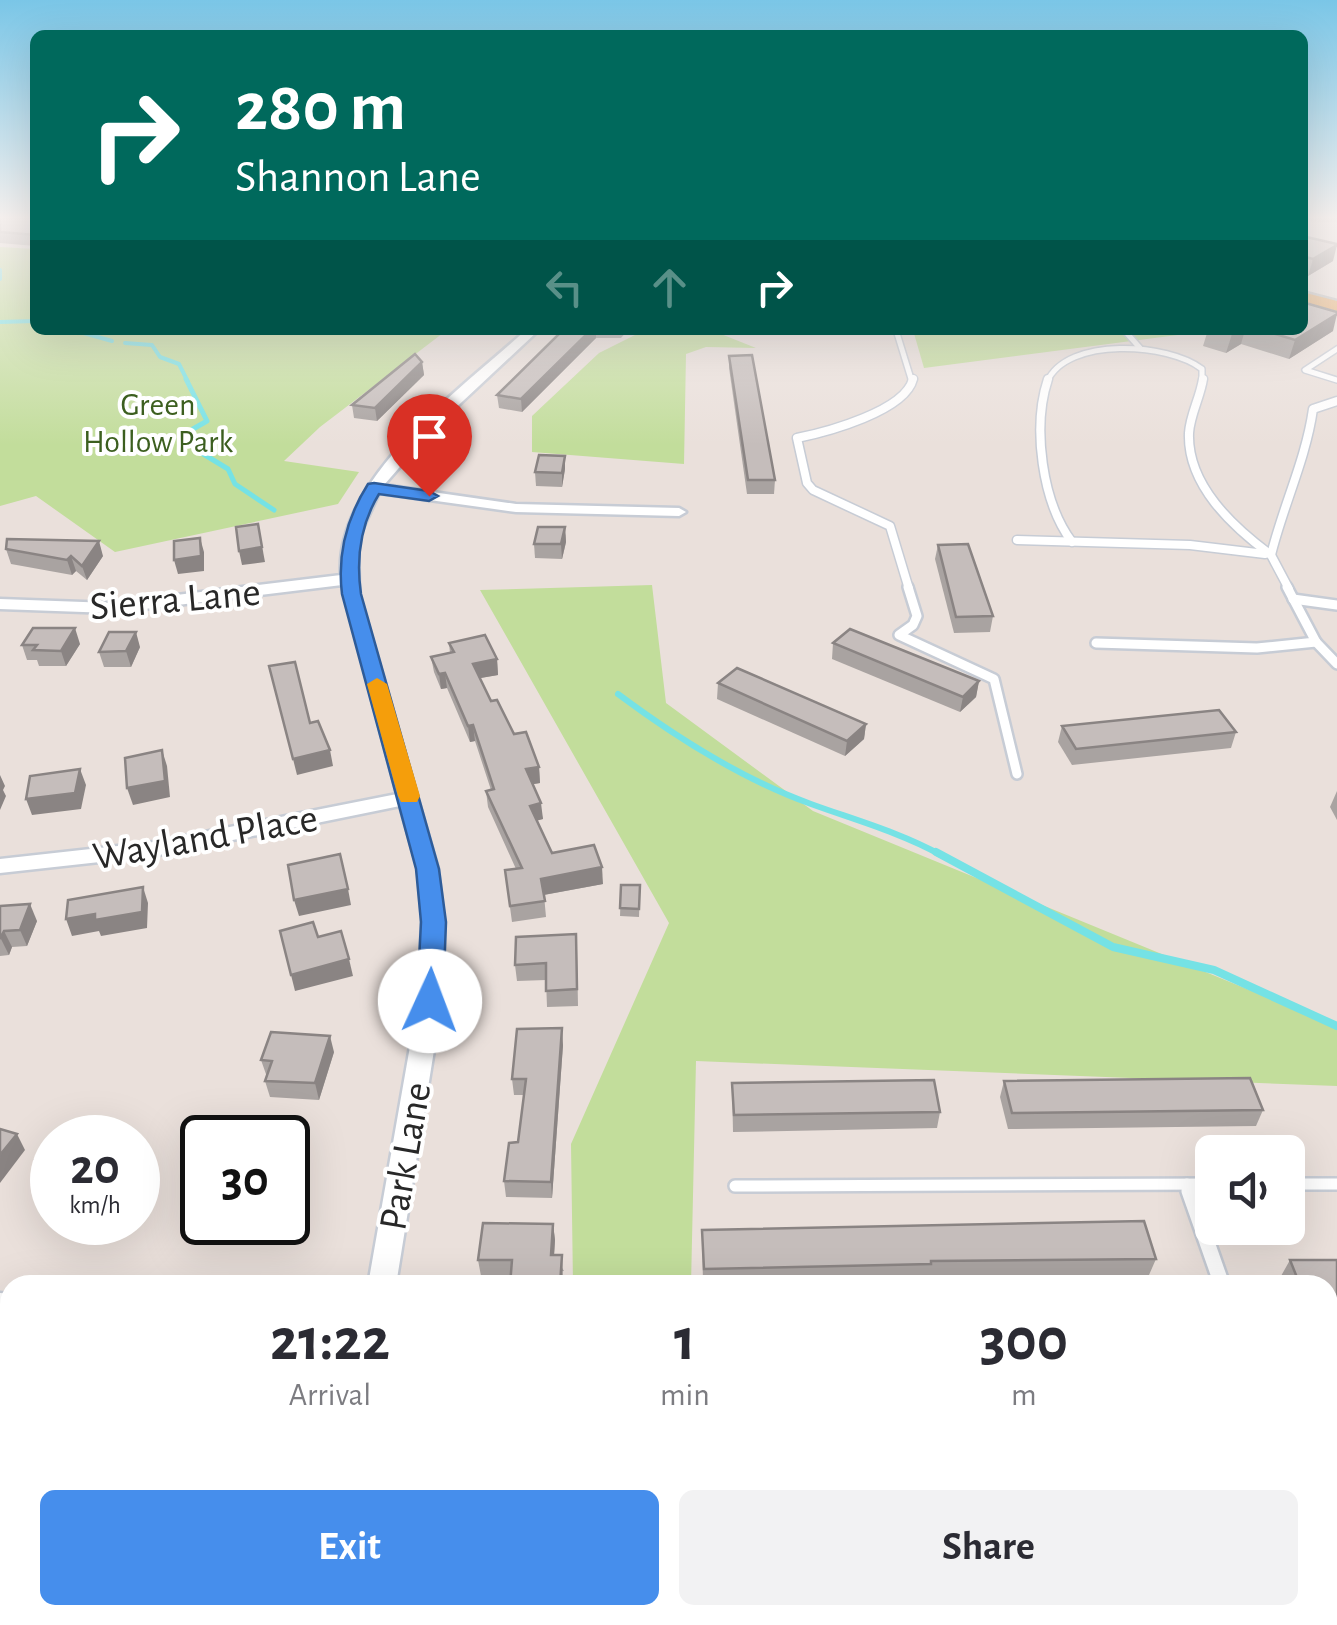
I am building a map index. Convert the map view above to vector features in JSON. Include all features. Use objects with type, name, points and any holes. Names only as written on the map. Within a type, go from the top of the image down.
[{"type":"main road","points":[[1308,299],[1337,306]]},
{"type":"street","name":"Park Lane","points":[[384,1275],[430,1001],[434,922],[428,869],[350,579],[350,540],[360,511],[374,488],[406,450],[528,335]]},
{"type":"street","points":[[374,488],[516,508],[679,512]]},
{"type":"street","name":"Sierra Lane","points":[[0,604],[111,608],[350,579]]},
{"type":"street","name":"Wayland Place","points":[[0,866],[81,860],[409,798]]},
{"type":"lane","points":[[898,335],[913,377],[912,386],[891,402],[830,432],[797,438],[806,483],[825,498],[890,526],[917,616],[913,625],[899,635],[982,670],[994,679],[1018,774]]},
{"type":"lane","points":[[1128,335],[1140,348]]},
{"type":"lane","points":[[1072,542],[1054,513],[1043,430],[1046,382],[1052,369],[1070,360],[1140,348],[1174,352],[1199,364],[1203,384],[1189,440],[1200,478],[1236,530],[1271,555],[1316,642],[1337,664]]},
{"type":"lane","points":[[1337,349],[1305,370],[1337,380]]},
{"type":"lane","points":[[1271,555],[1281,512],[1309,437],[1313,409],[1337,402]]},
{"type":"lane","points":[[1017,540],[1205,546],[1271,555]]},
{"type":"lane","points":[[1293,598],[1337,605]]},
{"type":"lane","points":[[1096,643],[1257,648],[1316,642]]},
{"type":"lane","points":[[1187,1184],[1219,1275]]},
{"type":"lane","points":[[734,1186],[1195,1184]]},
{"type":"lane","points":[[1305,1184],[1337,1184]]},
{"type":"green space","name":"Green Hollow Park","points":[[0,294],[30,294],[30,335],[440,335],[320,427],[284,461],[359,472],[338,504],[115,552],[36,496],[0,506]]},
{"type":"green space","points":[[635,335],[724,335],[756,348],[706,347],[686,354],[684,464],[532,452],[532,416],[599,353]]},
{"type":"green space","points":[[914,335],[1178,335],[924,368]]},
{"type":"green space","points":[[652,585],[666,703],[813,811],[1337,1026],[1337,1086],[696,1061],[691,1275],[573,1275],[571,1144],[669,923],[480,590]]},
{"type":"building","points":[[1308,304],[1337,314],[1308,332]]},
{"type":"building","points":[[558,335],[586,335],[521,399],[497,395]]},
{"type":"building","points":[[415,354],[422,362],[375,408],[352,405]]},
{"type":"building","points":[[752,355],[775,480],[748,480],[729,356]]},
{"type":"building","points":[[539,455],[565,456],[562,473],[535,472]]},
{"type":"building","points":[[258,524],[262,547],[239,551],[236,527]]},
{"type":"building","points":[[538,527],[565,527],[561,544],[534,544]]},
{"type":"building","points":[[200,538],[201,556],[174,560],[174,541]]},
{"type":"building","points":[[7,539],[99,541],[82,566],[71,556],[67,560],[6,549]]},
{"type":"building","points":[[968,544],[993,616],[956,617],[938,545]]},
{"type":"building","points":[[33,628],[75,628],[61,651],[33,650],[37,645],[22,645]]},
{"type":"building","points":[[850,629],[979,681],[963,697],[833,643]]},
{"type":"building","points":[[109,632],[136,632],[126,651],[99,652]]},
{"type":"building","points":[[485,635],[497,659],[473,664],[491,701],[497,700],[514,734],[526,732],[539,767],[526,769],[541,803],[530,806],[552,853],[594,845],[602,867],[541,879],[545,901],[510,906],[505,870],[522,868],[486,791],[494,789],[473,725],[468,726],[445,673],[439,674],[431,657],[454,652],[449,643]]},
{"type":"building","points":[[295,662],[310,723],[318,721],[330,750],[293,759],[269,666]]},
{"type":"building","points":[[737,668],[866,724],[847,741],[718,683]]},
{"type":"building","points":[[1219,710],[1236,732],[1076,749],[1062,726]]},
{"type":"building","points":[[162,750],[165,781],[127,788],[125,758]]},
{"type":"building","points":[[80,769],[75,793],[26,799],[30,776]]},
{"type":"building","points":[[340,854],[348,889],[294,900],[288,865]]},
{"type":"building","points":[[621,885],[640,885],[639,909],[620,908]]},
{"type":"building","points":[[143,887],[142,912],[95,920],[95,914],[66,919],[68,900]]},
{"type":"building","points":[[30,904],[20,930],[4,931],[0,939],[0,906]]},
{"type":"building","points":[[313,922],[318,937],[341,931],[349,959],[291,975],[280,931]]},
{"type":"building","points":[[576,934],[577,989],[546,991],[546,963],[515,965],[516,937]]},
{"type":"building","points":[[562,1028],[551,1182],[504,1181],[509,1143],[518,1142],[526,1079],[512,1079],[517,1029]]},
{"type":"building","points":[[271,1032],[330,1036],[315,1083],[265,1081],[272,1061],[261,1060]]},
{"type":"building","points":[[1250,1078],[1263,1110],[1012,1113],[1004,1081]]},
{"type":"building","points":[[934,1080],[940,1112],[734,1115],[732,1083]]},
{"type":"building","points":[[0,1129],[17,1134],[0,1155]]},
{"type":"building","points":[[1144,1221],[1156,1259],[704,1269],[702,1230]]},
{"type":"building","points":[[483,1223],[553,1224],[551,1255],[562,1255],[561,1275],[511,1275],[512,1260],[478,1260]]},
{"type":"building","points":[[1290,1260],[1337,1260],[1337,1275],[1296,1275]]},
{"type":"waterway","points":[[0,322],[30,321]]},
{"type":"waterway","points":[[91,335],[112,341]]},
{"type":"waterway","points":[[125,343],[152,345],[160,357],[179,364],[188,382]]},
{"type":"waterway","points":[[186,379],[207,421],[193,429],[190,437],[200,452],[228,469],[235,484],[274,510]]},
{"type":"waterway","points":[[618,694],[735,770],[941,855]]},
{"type":"waterway","points":[[936,852],[1113,947],[1214,970],[1337,1026]]},
{"type":"slow traffic","points":[[377,684],[409,796]]},
{"type":"route","points":[[429,496],[374,488],[360,511],[350,540],[348,564],[352,594],[428,869],[434,922],[430,1001]]}]
